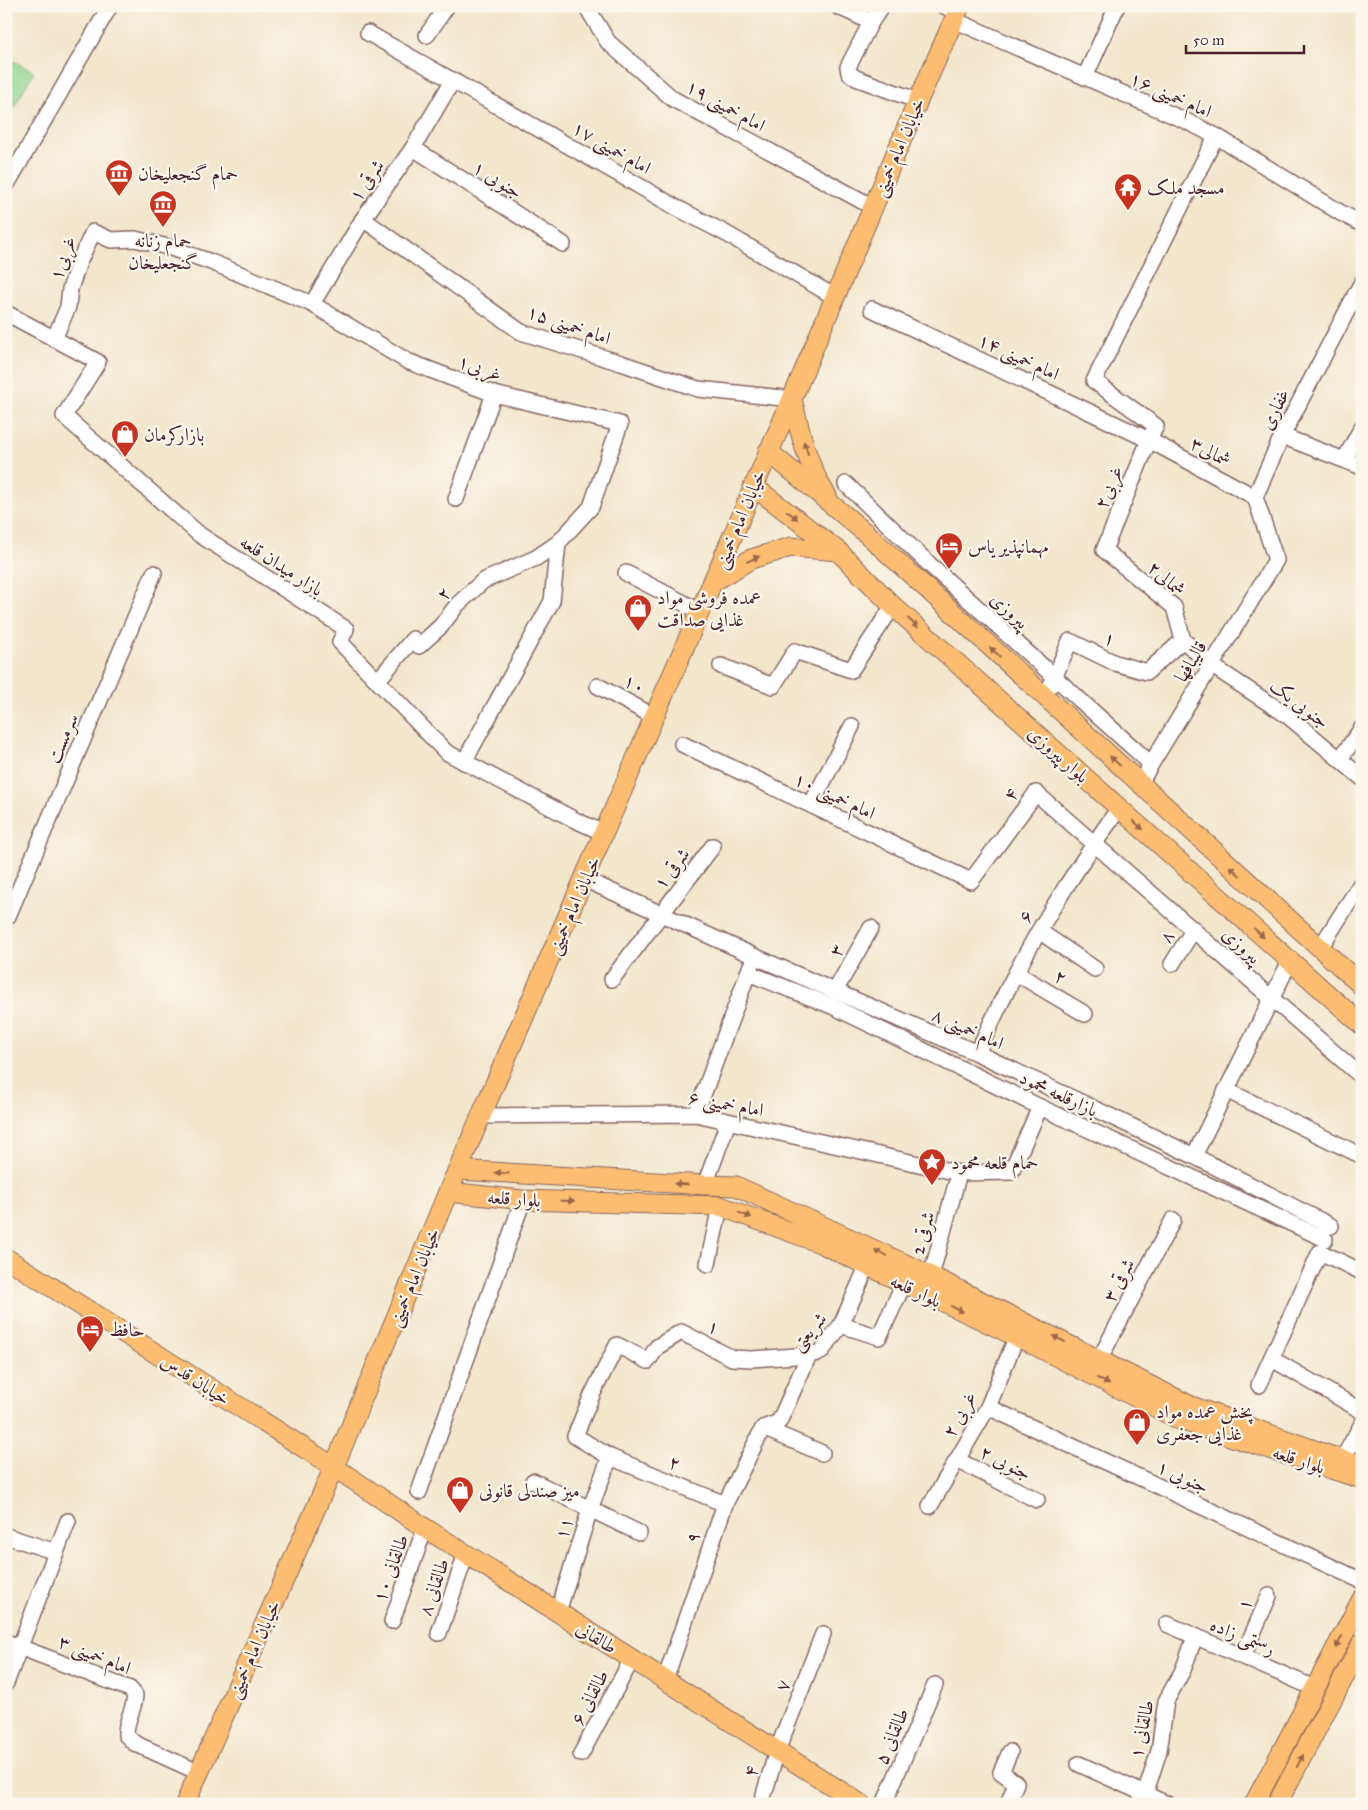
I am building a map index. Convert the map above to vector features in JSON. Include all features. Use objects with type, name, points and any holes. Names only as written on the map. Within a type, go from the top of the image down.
[{"type":"main road","name":"خیابان امام خمینی","points":[[185,1804],[334,1468],[448,1192],[792,399],[954,11]]},
{"type":"main road","points":[[792,399],[801,435],[819,484],[835,507]]},
{"type":"main road","name":"بلوار پیروزی","points":[[768,451],[868,535],[1320,948],[1361,982]]},
{"type":"main road","name":"بلوار پیروزی","points":[[753,486],[842,555],[893,606],[1362,1025]]},
{"type":"main road","points":[[711,583],[751,559],[784,549],[800,548],[842,555],[868,535]]},
{"type":"main road","name":"بلوار قلعه","points":[[458,1170],[705,1186],[736,1186],[931,1276],[1191,1406],[1342,1460],[1362,1465]]},
{"type":"main road","name":"بلوار قلعه","points":[[448,1192],[522,1200],[720,1206],[820,1243],[1180,1420],[1362,1479]]},
{"type":"main road","name":"خیابان قدس","points":[[6,1258],[334,1468]]},
{"type":"main road","name":"طالقانی","points":[[334,1468],[425,1528],[861,1804]]},
{"type":"main road","points":[[1254,1804],[1362,1599]]},
{"type":"main road","points":[[1277,1804],[1362,1643]]},
{"type":"street","points":[[6,186],[110,6]]},
{"type":"street","points":[[426,35],[446,6]]},
{"type":"street","name":"امام خمینی ۱۹","points":[[586,6],[608,42],[673,99],[873,207]]},
{"type":"street","points":[[837,6],[871,22]]},
{"type":"street","points":[[882,6],[871,22],[848,67],[850,73],[856,78],[918,101]]},
{"type":"street","points":[[1085,77],[1118,6]]},
{"type":"street","name":"امام خمینی ۱۶","points":[[954,11],[1085,77],[1216,136],[1362,224]]},
{"type":"street","name":"امام خمینی ۱۷","points":[[368,34],[453,80],[835,297]]},
{"type":"street","name":"۱ شرقی","points":[[312,304],[363,219],[413,148],[453,80]]},
{"type":"street","points":[[1149,440],[1156,426],[1094,380],[1216,136]]},
{"type":"street","name":"۱ جنوبی","points":[[413,148],[563,244]]},
{"type":"street","name":"امام خمینی ۱۵","points":[[363,219],[522,332],[698,389],[792,399]]},
{"type":"street","name":"غربی۱","points":[[54,339],[68,307],[70,289],[79,262],[93,232],[111,240],[135,239],[180,251],[211,262],[312,304],[407,361],[494,394],[620,424],[591,507],[558,543]]},
{"type":"street","name":"غفاری","points":[[1255,497],[1282,436],[1362,282]]},
{"type":"street","name":"امام خمینی ۱۴","points":[[872,309],[1149,440]]},
{"type":"street","name":"بازار میدان قلعه","points":[[6,313],[98,362],[64,416],[200,535],[346,630],[340,642],[446,752],[575,820],[604,833]]},
{"type":"street","points":[[456,498],[494,394]]},
{"type":"street","points":[[1345,459],[1362,427]]},
{"type":"street","points":[[1282,436],[1362,467]]},
{"type":"street","name":"شمالی۳","points":[[1149,440],[1255,497]]},
{"type":"street","name":"غربی۲","points":[[1104,550],[1149,440]]},
{"type":"street","name":"پیروزی","points":[[846,484],[929,564],[1150,764]]},
{"type":"street","name":"قالیبافها","points":[[1140,784],[1150,764],[1276,560],[1255,497]]},
{"type":"street","points":[[464,762],[552,601],[558,543]]},
{"type":"street","name":"۲","points":[[378,680],[413,639],[419,646],[441,626],[457,605],[483,581],[536,558],[558,543]]},
{"type":"street","name":"شمالی۲","points":[[1104,550],[1174,607],[1183,640]]},
{"type":"street","points":[[626,573],[699,611]]},
{"type":"street","name":"سرمست","points":[[6,914],[8,916],[154,574]]},
{"type":"street","points":[[721,666],[773,686],[795,651],[851,670],[893,606]]},
{"type":"street","points":[[1183,640],[1211,665]]},
{"type":"street","name":"۱","points":[[1044,697],[1055,678],[1070,641],[1115,663],[1146,672],[1183,640]]},
{"type":"street","name":"جنوبی یک","points":[[1211,665],[1288,716],[1362,778]]},
{"type":"street","name":"۱۰","points":[[598,686],[653,716]]},
{"type":"street","points":[[811,805],[852,726]]},
{"type":"street","points":[[1340,759],[1362,728]]},
{"type":"street","name":"امام خمینی ۱۰","points":[[682,744],[971,881]]},
{"type":"street","name":"۴","points":[[971,881],[1036,793],[1094,843]]},
{"type":"street","name":"۶","points":[[977,1053],[1039,931],[1094,843],[1119,808]]},
{"type":"street","name":"پیروزی","points":[[1094,843],[1362,1077]]},
{"type":"street","name":"۱ شرقی","points":[[612,979],[713,846]]},
{"type":"street","name":"امام خمینی ۸","points":[[584,879],[754,956],[977,1053],[1194,1156],[1325,1239]]},
{"type":"street","points":[[1320,948],[1362,882]]},
{"type":"street","name":"۳","points":[[835,991],[871,928]]},
{"type":"street","name":"۸","points":[[1172,964],[1194,929]]},
{"type":"street","points":[[1039,931],[1095,969]]},
{"type":"street","points":[[696,1114],[754,956]]},
{"type":"street","points":[[1194,1156],[1290,961]]},
{"type":"street","name":"بازارقلعه محمود","points":[[748,973],[832,1006],[1040,1107],[1325,1239]]},
{"type":"street","name":"۲","points":[[1016,973],[1085,1014]]},
{"type":"street","points":[[1226,1090],[1362,1156]]},
{"type":"street","name":"امام خمینی ۶","points":[[482,1116],[696,1114],[959,1172],[1011,1172],[1040,1107]]},
{"type":"street","points":[[705,1186],[728,1122]]},
{"type":"street","name":"2 شرقی","points":[[931,1276],[959,1172]]},
{"type":"street","points":[[419,1492],[522,1200]]},
{"type":"street","points":[[708,1264],[720,1206]]},
{"type":"street","name":"۳ شرقی","points":[[1099,1360],[1173,1220]]},
{"type":"street","points":[[1259,1385],[1325,1239],[1362,1272]]},
{"type":"street","name":"شریعتی","points":[[763,1428],[779,1422],[809,1355],[821,1352],[841,1325],[867,1267]]},
{"type":"street","points":[[841,1325],[878,1337],[904,1283]]},
{"type":"street","name":"۱","points":[[616,1344],[648,1361],[657,1347],[681,1332],[732,1358],[751,1359],[809,1355]]},
{"type":"street","name":"۲ غربی","points":[[930,1506],[988,1407],[1016,1338]]},
{"type":"street","name":"۲","points":[[616,1344],[575,1436],[610,1458],[725,1504]]},
{"type":"street","points":[[1272,1359],[1362,1411]]},
{"type":"street","name":"۱ جنوبی","points":[[988,1407],[1362,1580]]},
{"type":"street","points":[[1342,1460],[1362,1424]]},
{"type":"street","points":[[763,1428],[822,1453]]},
{"type":"street","name":"۹","points":[[665,1680],[725,1504],[763,1428]]},
{"type":"street","name":"۱۱","points":[[558,1612],[590,1509],[610,1458]]},
{"type":"street","name":"۲ جنوبی","points":[[957,1460],[1037,1500]]},
{"type":"street","points":[[534,1480],[639,1533]]},
{"type":"street","points":[[6,1683],[68,1521]]},
{"type":"street","name":"طالقانی ۱۰","points":[[392,1620],[425,1528]]},
{"type":"street","points":[[6,1536],[56,1552]]},
{"type":"street","name":"طالقانی ۸","points":[[438,1633],[466,1554]]},
{"type":"street","name":"۱","points":[[1243,1656],[1269,1596]]},
{"type":"street","name":"رستمی زاده","points":[[1167,1624],[1305,1684]]},
{"type":"street","name":"۷","points":[[777,1751],[824,1634]]},
{"type":"street","name":"طالقانی ۱","points":[[1144,1799],[1159,1751],[1166,1701],[1183,1670],[1196,1637]]},
{"type":"street","name":"امام خمینی ۳","points":[[6,1642],[130,1689],[134,1695],[135,1703],[125,1727],[126,1735],[134,1743],[198,1772]]},
{"type":"street","name":"طالقانی ۶","points":[[581,1754],[632,1659]]},
{"type":"street","name":"طالقانی ۵","points":[[884,1804],[935,1685]]},
{"type":"street","name":"۴","points":[[761,1804],[777,1751]]},
{"type":"street","points":[[1008,1804],[1016,1782],[1001,1772],[1010,1752]]},
{"type":"street","points":[[1079,1764],[1144,1799],[1167,1804]]},
{"type":"green space","points":[[6,57],[34,72],[6,121]]},
{"type":"place","name":"حمام گنجعلیخان","points":[[119,197]]},
{"type":"place","name":"مسجد ملک","points":[[1128,211]]},
{"type":"place","name":"حمام زنانه گنجعلیخان","points":[[163,228]]},
{"type":"place","name":"بازارکرمان","points":[[125,458]]},
{"type":"place","name":"مهمانپذیر یاس","points":[[949,570]]},
{"type":"place","name":"عمده فروشی مواد غذایی صداقت","points":[[638,632]]},
{"type":"place","name":"حمام قلعه محمود","points":[[932,1186]]},
{"type":"place","name":"حافظ","points":[[90,1353]]},
{"type":"place","name":"پخش عمده مواد غذایی جعفری","points":[[1137,1446]]},
{"type":"place","name":"میز صندلی قانونی","points":[[460,1514]]}]
